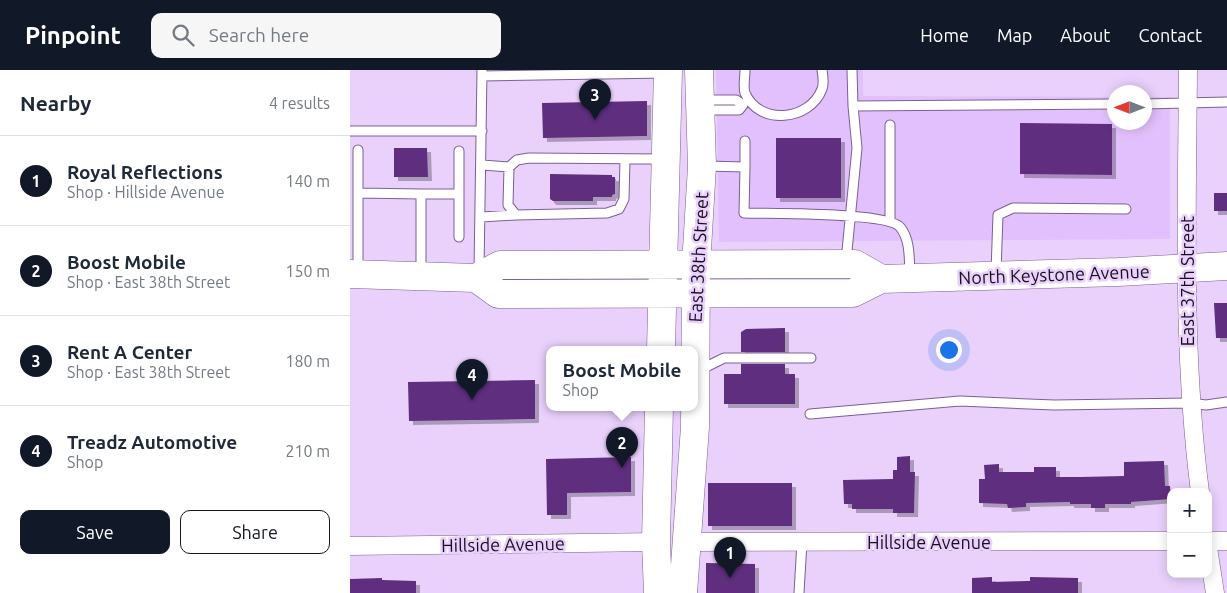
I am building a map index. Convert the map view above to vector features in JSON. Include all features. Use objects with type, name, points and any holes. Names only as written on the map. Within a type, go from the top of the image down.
[{"type":"main road","name":"East 38th Street","points":[[695,346],[696,266],[705,105],[699,70]]},
{"type":"main road","name":"East 38th Street","points":[[661,346],[668,72]]},
{"type":"main road","name":"North Keystone Avenue","points":[[354,274],[477,277],[500,265],[696,266],[855,264],[881,279]]},
{"type":"main road","name":"North Keystone Avenue","points":[[477,277],[498,294],[696,294],[811,298],[853,293],[881,279],[996,277],[1227,266]]},
{"type":"main road","points":[[658,411],[656,542],[658,593]]},
{"type":"main road","name":"East 38th Street","points":[[683,593],[688,542],[687,517],[695,411]]},
{"type":"street","name":"East 37th Street","points":[[1188,70],[1186,268],[1190,403],[1200,488]]},
{"type":"street","name":"Hillside Avenue","points":[[688,542],[1167,541]]},
{"type":"street","points":[[1212,541],[1227,541]]},
{"type":"street","name":"Hillside Avenue","points":[[350,546],[656,542]]},
{"type":"street","points":[[1212,574],[1215,593]]},
{"type":"lane","points":[[745,70],[744,92],[747,104],[768,115],[799,114],[814,104],[823,88],[822,70]]},
{"type":"lane","points":[[846,264],[857,148],[852,70]]},
{"type":"lane","points":[[477,277],[482,217],[482,73],[668,72]]},
{"type":"lane","points":[[1152,104],[1227,102]]},
{"type":"lane","points":[[705,105],[711,110],[739,110],[747,104]]},
{"type":"lane","points":[[853,106],[1107,104]]},
{"type":"lane","points":[[890,125],[890,220]]},
{"type":"lane","points":[[350,131],[482,131]]},
{"type":"lane","points":[[745,141],[744,213],[850,216],[890,220],[899,225],[905,233],[909,250],[910,279]]},
{"type":"lane","points":[[354,274],[358,150]]},
{"type":"lane","points":[[459,151],[459,237]]},
{"type":"lane","points":[[482,165],[509,167],[518,160],[529,158],[665,159]]},
{"type":"lane","points":[[482,217],[607,213],[620,209],[624,199],[625,159]]},
{"type":"lane","points":[[702,166],[744,167]]},
{"type":"lane","points":[[509,167],[508,205],[516,215]]},
{"type":"lane","points":[[358,194],[459,194]]},
{"type":"lane","points":[[421,194],[421,276]]},
{"type":"lane","points":[[996,277],[998,215],[1013,208],[1126,209]]},
{"type":"lane","points":[[698,371],[724,358],[811,358]]},
{"type":"lane","points":[[810,414],[960,401],[1054,405],[1190,403],[1206,406],[1227,402]]},
{"type":"lane","points":[[799,593],[802,542]]},
{"type":"shaded area","points":[[716,70],[863,70],[863,96],[1107,97],[1107,130],[1152,130],[1152,97],[1170,97],[1170,239],[719,242]]},
{"type":"building","points":[[647,101],[647,136],[543,138],[542,103]]},
{"type":"building","points":[[1020,123],[1107,124],[1107,130],[1112,130],[1112,175],[1020,174]]},
{"type":"building","points":[[776,138],[841,138],[841,198],[776,198]]},
{"type":"building","points":[[394,148],[427,148],[428,177],[394,177]]},
{"type":"building","points":[[550,174],[612,175],[612,177],[615,177],[615,194],[612,197],[593,197],[593,201],[553,201],[550,199]]},
{"type":"building","points":[[1214,193],[1227,193],[1227,211],[1214,211]]},
{"type":"building","points":[[1214,303],[1227,303],[1227,338],[1216,338]]},
{"type":"building","points":[[785,328],[785,352],[741,352],[741,332],[746,329]]},
{"type":"building","points":[[741,364],[785,364],[785,374],[795,374],[795,404],[724,404],[724,374],[741,374]]},
{"type":"building","points":[[535,380],[535,419],[409,421],[408,382]]},
{"type":"building","points":[[910,456],[910,472],[915,472],[914,513],[893,513],[893,509],[852,509],[852,504],[844,504],[843,480],[893,479],[893,470],[897,470],[897,457]]},
{"type":"building","points":[[631,457],[631,492],[567,493],[567,515],[547,515],[546,459]]},
{"type":"building","points":[[1164,461],[1165,486],[1170,486],[1170,488],[1167,488],[1167,499],[1131,502],[1131,504],[1105,504],[1105,508],[1091,508],[1091,504],[1070,504],[1070,502],[1026,503],[1026,507],[1008,508],[1007,504],[979,503],[979,479],[985,479],[984,465],[999,464],[999,472],[1034,472],[1034,467],[1056,467],[1056,477],[1081,477],[1124,476],[1124,462]]},
{"type":"building","points":[[708,483],[792,483],[792,526],[708,526]]},
{"type":"building","points":[[706,563],[755,564],[755,593],[706,593]]},
{"type":"building","points":[[992,577],[992,582],[1030,581],[1030,577],[1078,578],[1078,593],[972,593],[972,578]]},
{"type":"building","points":[[382,578],[382,580],[416,581],[416,593],[350,593],[350,579]]},
{"type":"place","name":"Rent A Center","points":[[595,120]]},
{"type":"place","name":"Treadz Automotive","points":[[472,400]]},
{"type":"place","name":"Boost Mobile","points":[[622,468]]},
{"type":"place","name":"Royal Reflections","points":[[730,578]]}]
